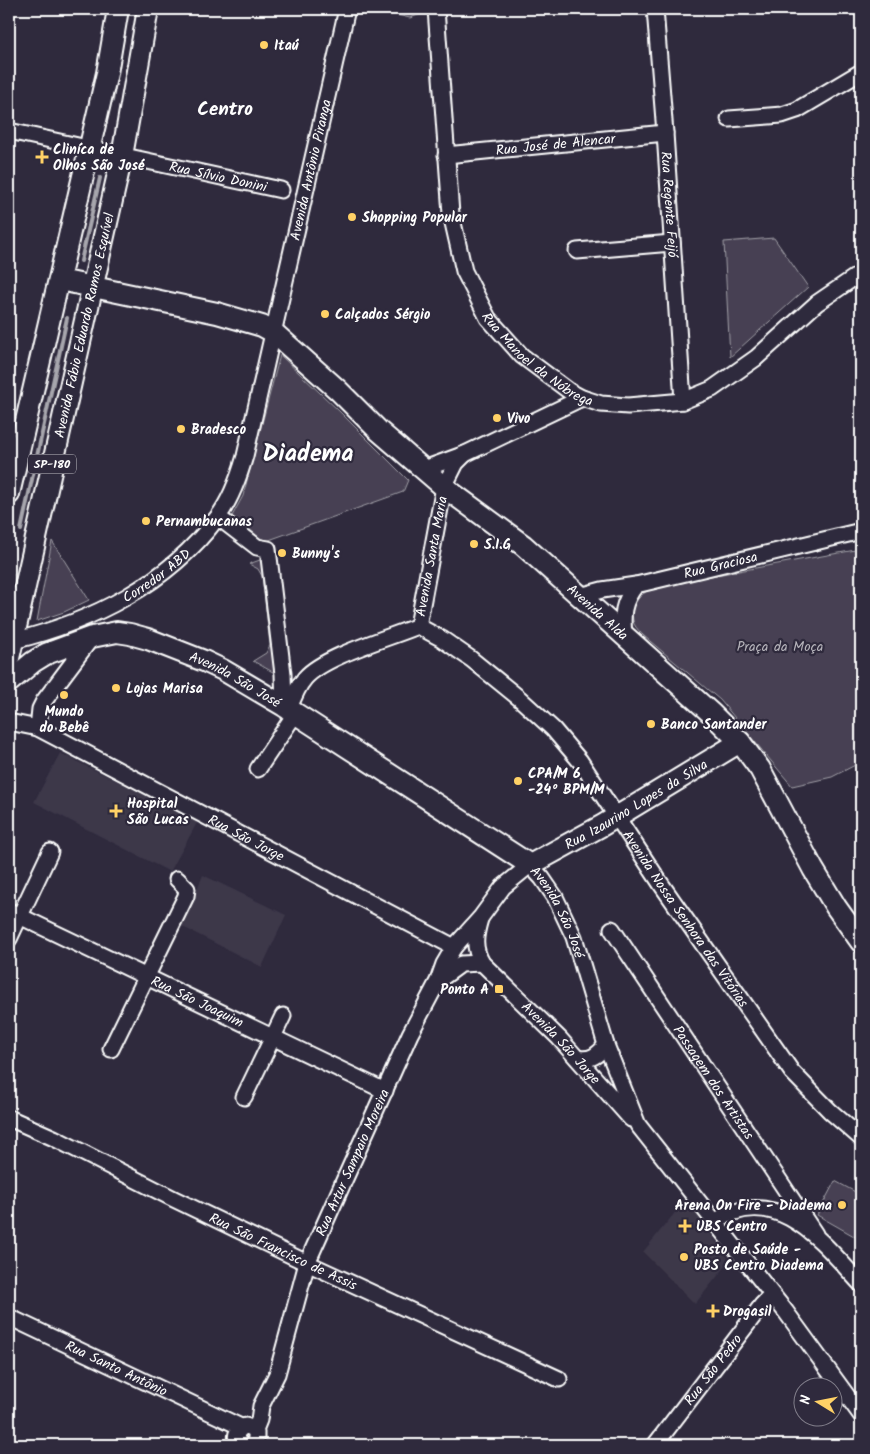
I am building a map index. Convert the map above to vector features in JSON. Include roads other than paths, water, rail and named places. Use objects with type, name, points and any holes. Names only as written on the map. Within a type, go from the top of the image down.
[{"type":"main road","name":"SP-180","points":[[14,449],[60,280],[107,73],[118,9]]},
{"type":"main road","name":"Avenida Fábio Eduardo Ramos Esquível","points":[[11,649],[122,156],[148,9]]},
{"type":"main road","points":[[60,280],[217,313],[262,326],[274,332]]},
{"type":"main road","name":"Avenida Alda","points":[[274,332],[331,383],[379,431],[444,487],[523,546],[712,714],[740,742],[760,769],[819,880],[861,942]]},
{"type":"main road","points":[[9,494],[14,449]]},
{"type":"main road","name":"Avenida São José","points":[[9,682],[46,654],[92,637],[117,632],[148,639],[223,670],[289,710],[530,866]]},
{"type":"main road","name":"Rua Izaurino Lopes da Silva","points":[[530,866],[588,834],[740,742]]},
{"type":"street","name":"Avenida Antônio Piranga","points":[[274,332],[347,9]]},
{"type":"street","name":"Rua Manoel da Nóbrega","points":[[436,9],[451,214],[464,271],[488,318],[522,356],[569,392],[601,404],[628,406],[683,401],[712,389],[756,358],[817,304],[861,273]]},
{"type":"street","name":"Rua Regente Feijó","points":[[655,9],[683,401]]},
{"type":"street","points":[[729,118],[782,116],[803,107],[861,72]]},
{"type":"street","name":"Rua Sílvio Donini","points":[[9,132],[281,190]]},
{"type":"street","name":"Rua José de Alencar","points":[[446,155],[665,133]]},
{"type":"street","points":[[578,251],[672,243]]},
{"type":"street","name":"Corredor ABD","points":[[11,649],[101,611],[124,598],[168,568],[203,535],[218,517],[233,489],[245,456],[274,332]]},
{"type":"street","points":[[424,469],[465,454],[582,398]]},
{"type":"street","name":"Avenida Santa Maria","points":[[418,626],[444,487],[456,463],[465,454]]},
{"type":"street","points":[[218,517],[257,547],[268,549],[289,710]]},
{"type":"street","name":"Rua Graciosa","points":[[580,596],[602,590],[636,585],[861,531]]},
{"type":"street","points":[[624,636],[624,608],[627,596],[636,585]]},
{"type":"street","points":[[258,769],[289,710],[296,690],[305,677],[322,665],[418,626]]},
{"type":"street","name":"Avenida Nossa Senhora das Vitórias","points":[[418,626],[442,638],[471,658],[553,729],[580,761],[661,884],[792,1072],[823,1104],[861,1138]]},
{"type":"street","points":[[38,728],[40,709],[44,701],[92,637]]},
{"type":"street","name":"Rua São Jorge","points":[[9,722],[38,728],[454,947]]},
{"type":"street","points":[[9,939],[14,914],[50,852]]},
{"type":"street","name":"Rua Artur Sampaio Moreira","points":[[247,1438],[256,1409],[261,1406],[276,1374],[307,1263],[410,1034],[438,981],[444,964],[454,947],[481,917],[503,887],[512,878],[530,866]]},
{"type":"street","name":"Avenida São José","points":[[530,866],[542,878],[555,897],[574,937],[606,1045],[638,1125],[772,1295],[861,1415]]},
{"type":"street","points":[[111,1049],[186,896],[187,889],[177,879]]},
{"type":"street","name":"Rua São Joaquim","points":[[14,914],[385,1091]]},
{"type":"street","name":"Rua Artur Sampaio Moreira","points":[[438,981],[461,964],[482,962],[476,952],[474,941],[481,917]]},
{"type":"street","name":"Passagem dos Artistas","points":[[612,929],[815,1234]]},
{"type":"street","name":"Avenida São Jorge","points":[[482,962],[558,1038],[638,1125]]},
{"type":"street","points":[[244,1098],[283,1016]]},
{"type":"street","points":[[577,1058],[585,1060],[592,1058],[606,1045]]},
{"type":"street","name":"Rua São Francisco de Assis","points":[[9,1118],[54,1138],[174,1199],[307,1263],[559,1379]]},
{"type":"street","points":[[714,1222],[728,1213],[748,1208],[774,1211],[815,1234],[859,1280]]},
{"type":"street","name":"Rua São Pedro","points":[[654,1445],[762,1305],[772,1295]]},
{"type":"street","name":"Rua Santo Antônio","points":[[9,1317],[224,1420],[247,1438]]},
{"type":"waterway","points":[[112,101],[116,76]]},
{"type":"waterway","points":[[81,261],[100,178]]},
{"type":"waterway","points":[[21,530],[67,318]]},
{"type":"waterway","points":[[9,586],[11,575]]},
{"type":"place","name":"Itaú","points":[[264,45]]},
{"type":"place","name":"Cliníca de Olhos São José","points":[[42,157]]},
{"type":"place","name":"Shopping Popular","points":[[352,217]]},
{"type":"place","name":"Calçados Sérgio","points":[[325,314]]},
{"type":"place","name":"Vivo","points":[[497,418]]},
{"type":"place","name":"Bradesco","points":[[181,429]]},
{"type":"place","name":"Pernambucanas","points":[[146,521]]},
{"type":"place","name":"S.I.G","points":[[474,544]]},
{"type":"place","name":"Bunny's","points":[[282,553]]},
{"type":"place","name":"Lojas Marisa","points":[[116,688]]},
{"type":"place","name":"Mundo do Bebê","points":[[64,695]]},
{"type":"place","name":"Banco Santander","points":[[651,724]]},
{"type":"place","name":"CPA/M 6 -24º BPM/M","points":[[518,781]]},
{"type":"place","name":"Hospital São Lucas","points":[[116,811]]},
{"type":"place","name":"Ponto A","points":[[499,989]]},
{"type":"place","name":"Arena On Fire - Diadema","points":[[842,1205]]},
{"type":"place","name":"UBS Centro","points":[[685,1226]]},
{"type":"place","name":"Posto de Saúde - UBS Centro Diadema","points":[[684,1257]]},
{"type":"place","name":"Drogasil","points":[[713,1311]]},
{"type":"district","name":"Centro","points":[[225,108]]},
{"type":"district","name":"Diadema","points":[[308,453]]},
{"type":"park label","name":"Praça da Moça","points":[[780,646]]}]
